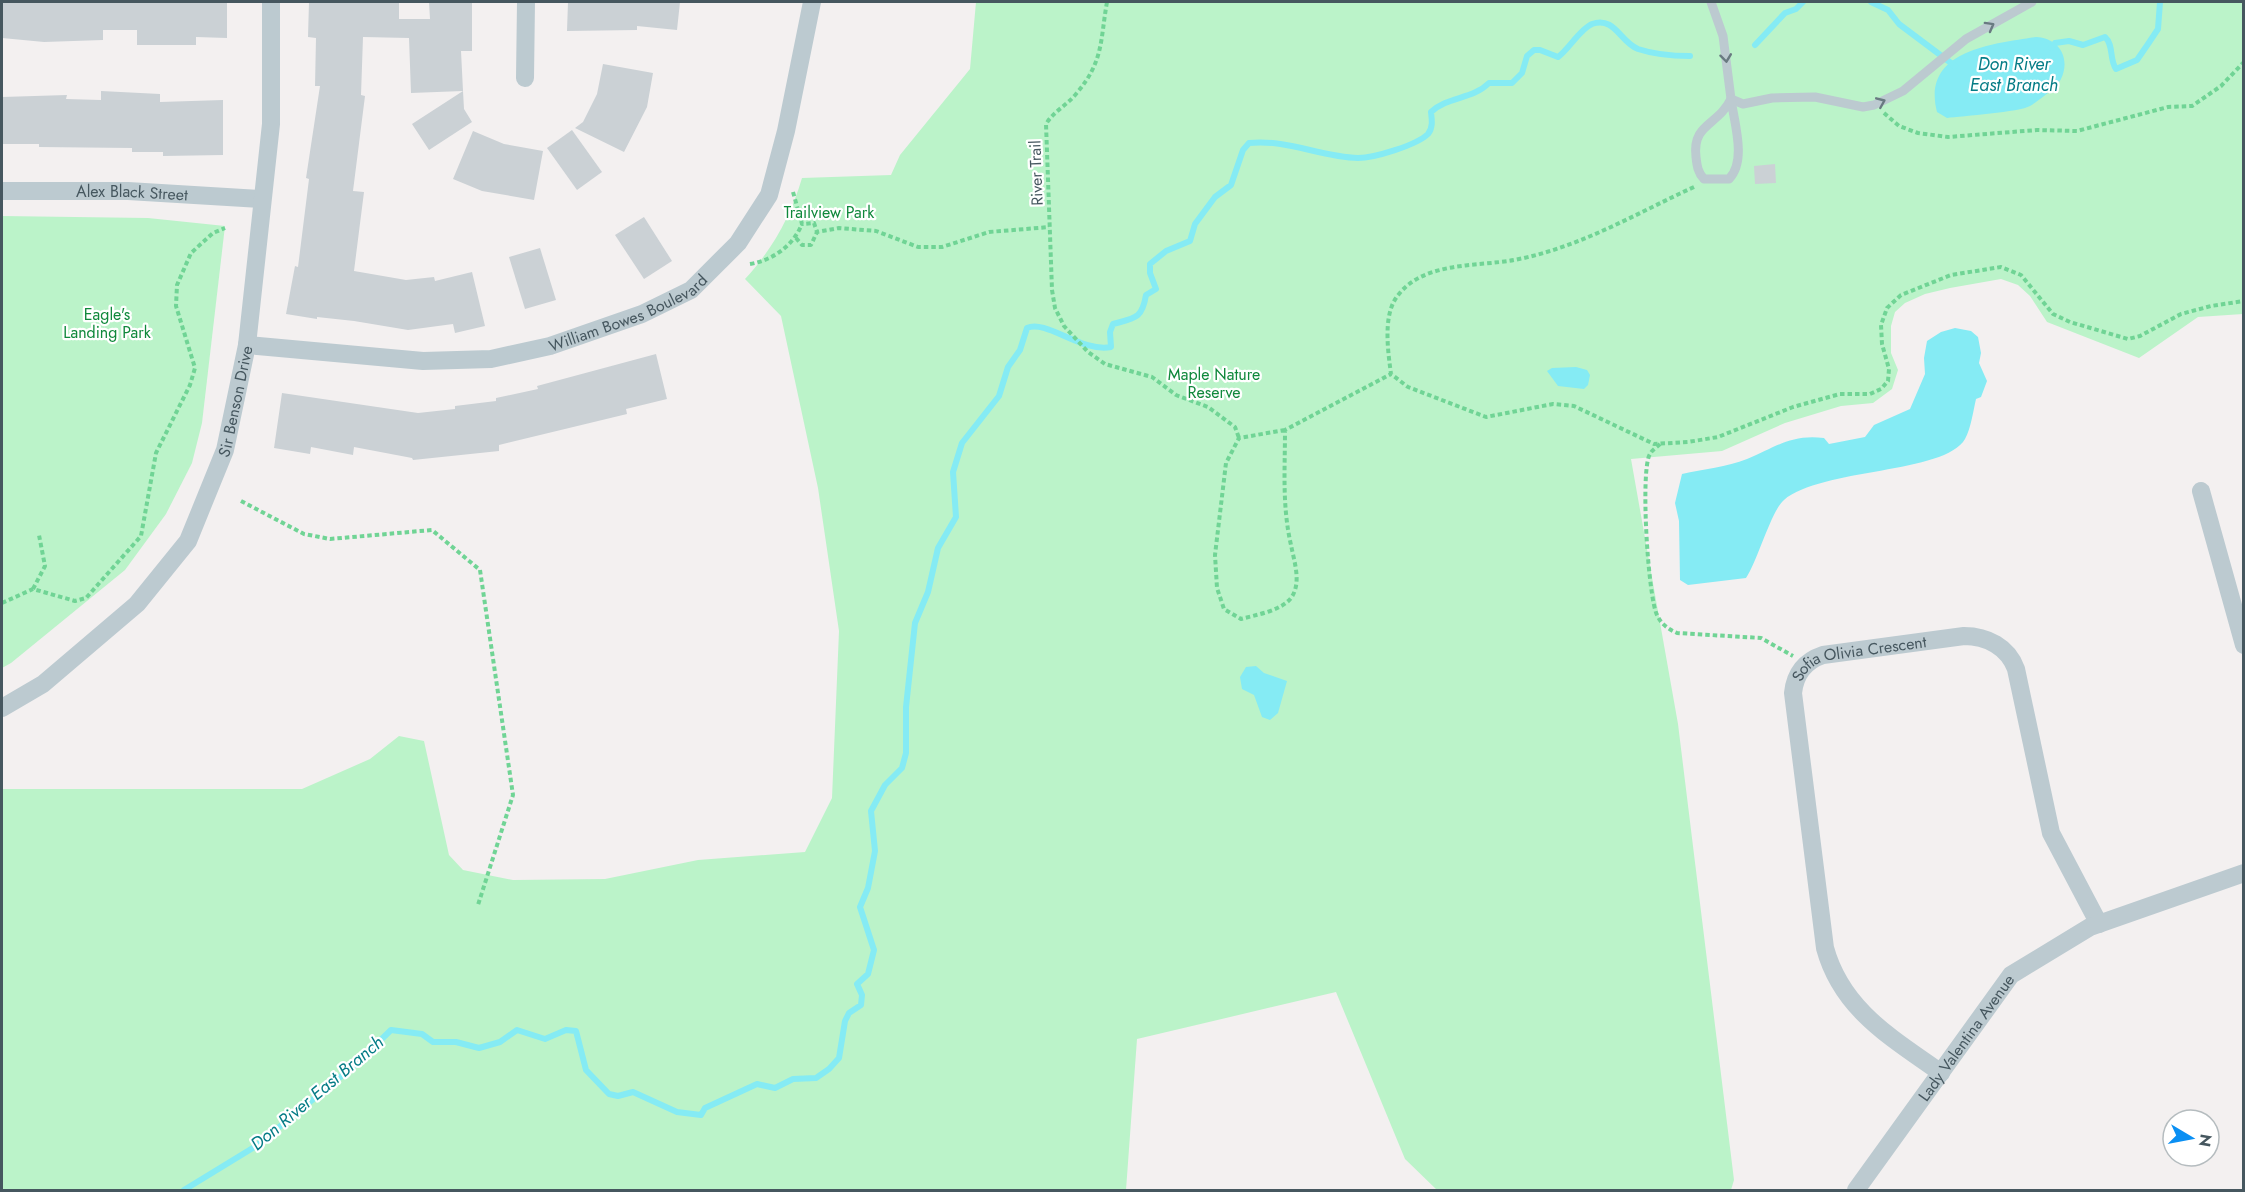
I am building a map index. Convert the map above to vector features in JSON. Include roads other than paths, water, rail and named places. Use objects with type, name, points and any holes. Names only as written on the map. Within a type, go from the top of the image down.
[{"type":"street","name":"Sir Benson Drive","points":[[2,708],[43,684],[93,644],[136,604],[188,541],[225,450],[247,345],[272,124],[271,2]]},
{"type":"street","points":[[525,78],[526,2]]},
{"type":"street","name":"William Bowes Boulevard","points":[[247,345],[423,361],[490,359],[550,346],[642,314],[691,290],[738,243],[769,195],[786,131],[812,2]]},
{"type":"street","name":"Alex Black Street","points":[[2,190],[139,192],[262,199]]},
{"type":"street","points":[[2201,491],[2243,639]]},
{"type":"street","name":"Sofia Olivia Crescent","points":[[1941,1073],[1884,1035],[1862,1014],[1835,978],[1830,965],[1825,948],[1793,693],[1797,676],[1805,665],[1823,655],[1964,636],[1986,639],[2001,648],[2016,669],[2050,833],[2099,924]]},
{"type":"street","name":"Lady Valentina Avenue","points":[[1856,1191],[2011,975],[2099,924],[2244,873]]},
{"type":"lane","points":[[1711,2],[1723,36],[1738,154],[1736,172],[1729,179],[1709,180],[1699,175],[1695,154],[1697,136],[1702,129],[1725,112],[1731,99]]},
{"type":"lane","points":[[1731,99],[1743,104],[1772,98],[1815,97],[1863,107],[1874,105],[1903,92],[1966,39],[2032,2]]},
{"type":"water","name":"Don River East Branch","points":[[2036,37],[2044,38],[2057,45],[2065,64],[2059,82],[2042,98],[2030,106],[2003,112],[1947,118],[1937,112],[1935,91],[1940,75],[1950,63],[1982,47]]},
{"type":"water","points":[[1955,328],[1971,331],[1978,337],[1981,353],[1979,363],[1987,381],[1981,397],[1976,399],[1965,439],[1953,450],[1933,459],[1825,482],[1802,490],[1784,500],[1779,506],[1746,578],[1688,585],[1680,580],[1679,521],[1675,503],[1682,474],[1739,462],[1775,446],[1802,438],[1824,438],[1829,444],[1865,437],[1874,425],[1910,409],[1925,374],[1924,358],[1927,341],[1941,332]]},
{"type":"water","points":[[1576,367],[1587,370],[1590,375],[1588,385],[1584,389],[1558,386],[1547,371],[1552,368]]},
{"type":"water","points":[[1256,666],[1264,673],[1287,681],[1278,713],[1270,720],[1262,717],[1254,695],[1242,689],[1240,677],[1246,667]]},
{"type":"waterway","name":"Don River East Branch","points":[[1755,45],[1785,13],[1796,9],[1803,2]]},
{"type":"waterway","name":"Don River East Branch","points":[[1871,2],[1888,10],[1899,24],[1955,66]]},
{"type":"waterway","name":"Don River East Branch","points":[[2051,48],[2055,43],[2069,41],[2083,45],[2105,37],[2110,44],[2116,69],[2137,60],[2158,29],[2160,2]]},
{"type":"waterway","name":"Don River East Branch","points":[[184,1190],[256,1146],[355,1065],[391,1030],[422,1034],[433,1042],[456,1042],[479,1048],[500,1042],[517,1030],[545,1039],[566,1030],[576,1031],[586,1070],[609,1094],[618,1096],[633,1092],[677,1112],[701,1115],[705,1108],[757,1084],[775,1088],[793,1079],[816,1078],[829,1069],[839,1058],[845,1021],[849,1013],[861,1005],[862,995],[857,984],[868,974],[874,950],[860,907],[868,888],[875,851],[871,811],[885,785],[902,768],[906,753],[906,707],[915,623],[928,592],[938,548],[956,517],[953,472],[962,443],[999,396],[1008,367],[1020,350],[1027,328],[1035,326],[1044,328],[1088,345],[1100,348],[1111,347],[1110,332],[1113,324],[1140,313],[1146,295],[1156,289],[1150,273],[1150,264],[1166,251],[1190,241],[1195,224],[1215,197],[1231,185],[1243,150],[1249,143],[1263,142],[1358,158],[1395,150],[1428,134],[1432,121],[1431,112],[1438,107],[1475,92],[1489,83],[1512,83],[1522,73],[1527,56],[1534,50],[1558,57],[1583,30],[1600,22],[1612,27],[1638,49],[1664,55],[1690,56]]},
{"type":"park label","name":"Trailview Park","points":[[829,212]]},
{"type":"park label","name":"Eagle's Landing Park","points":[[107,323]]},
{"type":"park label","name":"Maple Nature Reserve","points":[[1214,383]]}]
